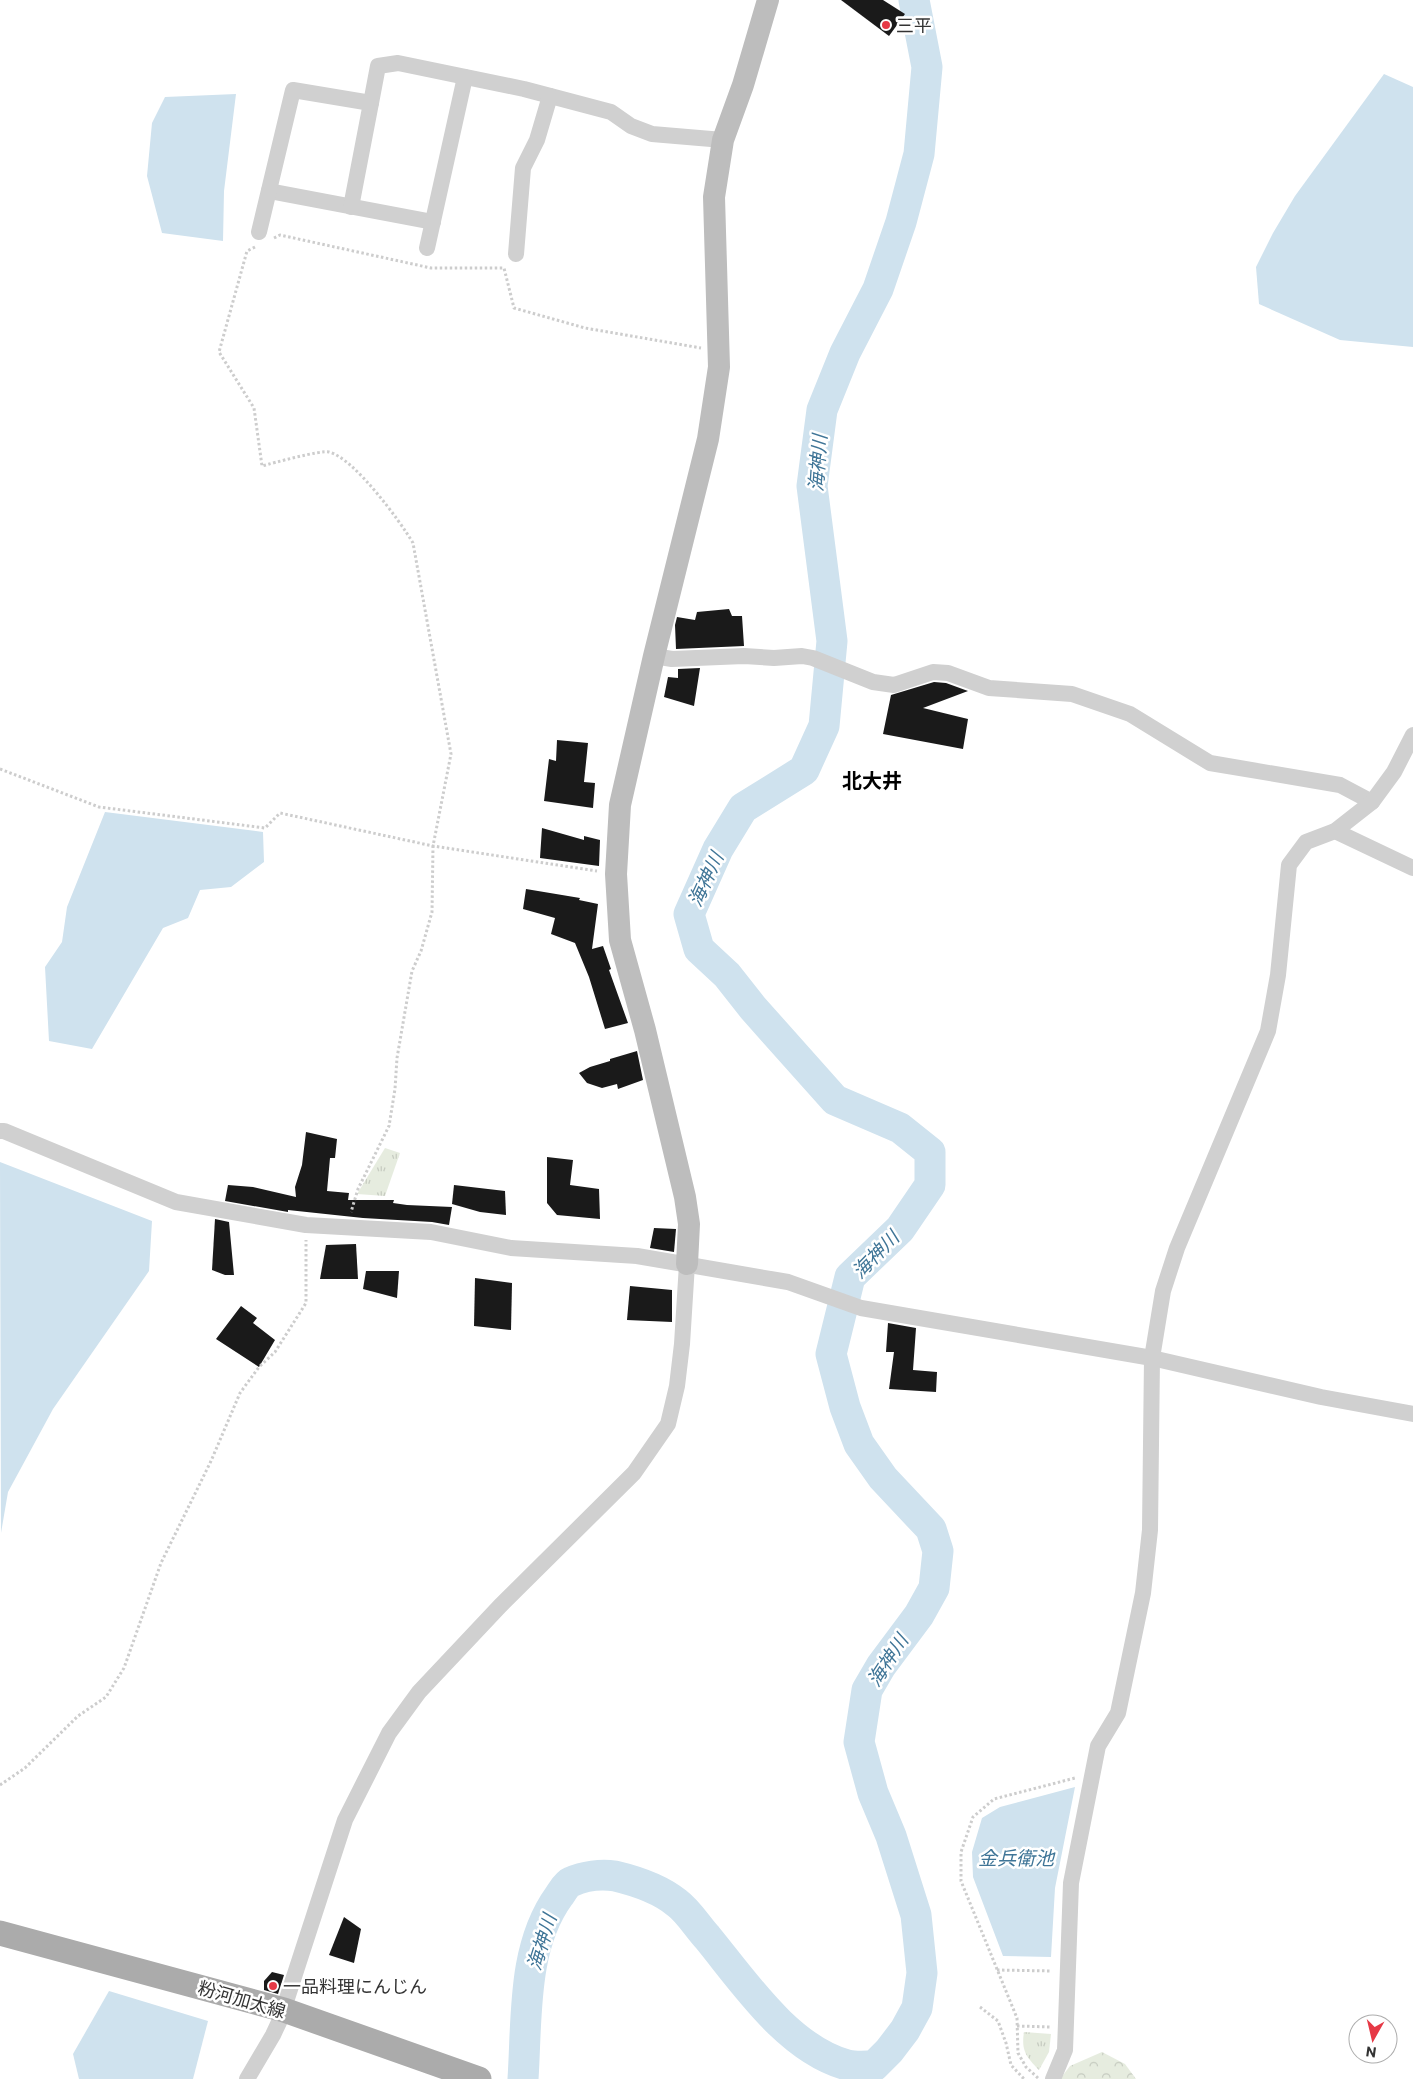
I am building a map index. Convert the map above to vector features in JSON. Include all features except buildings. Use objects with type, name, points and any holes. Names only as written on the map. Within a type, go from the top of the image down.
[{"type":"main road","name":"粉河加太線","points":[[0,1933],[284,2010],[479,2079]]},
{"type":"street","points":[[247,2079],[273,2035],[284,2010],[345,1820],[389,1733],[419,1692],[500,1606],[634,1473],[668,1424],[677,1386],[682,1344],[689,1224],[685,1197],[647,1039],[620,940],[616,874],[620,805],[654,656],[708,439],[720,367],[714,197],[723,140],[743,85],[762,5]]},
{"type":"street","points":[[351,207],[378,66],[398,63],[550,96],[611,112],[631,126],[652,134],[723,140]]},
{"type":"street","points":[[427,248],[465,77]]},
{"type":"street","points":[[265,238],[269,191],[293,90],[371,103]]},
{"type":"street","points":[[516,254],[523,168],[537,140],[550,96]]},
{"type":"street","points":[[269,191],[433,222]]},
{"type":"street","points":[[654,656],[672,659],[802,656],[813,658],[873,682],[894,685],[933,672],[948,673],[989,688],[1072,694],[1130,714],[1210,763],[1340,785],[1372,802]]},
{"type":"street","points":[[1046,2078],[1065,2050],[1071,1883],[1098,1746],[1118,1712],[1143,1593],[1150,1530],[1152,1358],[1163,1291],[1178,1248],[1268,1031],[1278,975],[1290,865],[1306,842],[1334,831],[1372,802],[1394,772],[1413,735]]},
{"type":"street","points":[[1334,831],[1413,868]]},
{"type":"street","points":[[0,1131],[176,1202],[306,1225],[431,1232],[511,1248],[636,1256],[687,1264],[788,1282],[861,1308],[1152,1358],[1321,1397],[1413,1414]]},
{"type":"path","points":[[346,1227],[358,1189],[389,1126],[396,1089],[397,1058],[412,971],[421,951],[432,912],[432,846],[451,754],[413,544],[402,524],[348,462],[328,451],[262,466],[254,408],[219,352],[247,251],[265,238],[280,235],[431,268],[504,268],[514,308],[585,328],[719,351]]},
{"type":"path","points":[[0,769],[99,807],[265,828],[280,813],[432,846],[616,874]]},
{"type":"path","points":[[0,1785],[25,1768],[78,1716],[106,1697],[124,1668],[161,1563],[211,1461],[240,1393],[259,1367],[275,1352],[306,1302],[306,1225]]},
{"type":"path","points":[[1046,2078],[1026,2067],[1018,2053],[1017,2018],[961,1881],[960,1852],[973,1817],[994,1798],[1093,1774]]},
{"type":"path","points":[[997,1970],[1068,1972]]},
{"type":"path","points":[[980,2008],[998,2022],[1006,2043],[1011,2065],[1024,2079]]},
{"type":"path","points":[[1017,2026],[1056,2027]]},
{"type":"green space","points":[[385,1148],[400,1153],[385,1196],[357,1194]]},
{"type":"green space","points":[[1024,2032],[1051,2034],[1049,2052],[1039,2070],[1025,2053],[1023,2044]]},
{"type":"green space","points":[[1102,2052],[1125,2064],[1136,2079],[1060,2079],[1070,2066]]},
{"type":"water","points":[[1384,74],[1413,87],[1413,347],[1340,340],[1259,304],[1256,267],[1273,233],[1295,196]]},
{"type":"water","points":[[236,94],[224,191],[223,241],[162,233],[147,176],[152,123],[165,97]]},
{"type":"water","points":[[105,812],[263,832],[264,862],[231,887],[200,890],[188,918],[163,928],[92,1049],[49,1041],[45,967],[62,942],[67,907]]},
{"type":"water","points":[[0,1162],[152,1221],[149,1271],[53,1409],[8,1492],[1,1533]]},
{"type":"water","name":"金兵衛池","points":[[1075,1787],[1055,1888],[1051,1957],[1003,1956],[973,1877],[972,1852],[982,1818],[1000,1807]]},
{"type":"water","points":[[109,1991],[208,2021],[193,2079],[79,2079],[73,2054]]},
{"type":"waterway","name":"海神川","points":[[523,2079],[526,2008],[532,1960],[538,1938],[547,1916],[566,1886],[576,1880],[598,1875],[615,1876],[648,1886],[681,1906],[769,2012],[805,2045],[826,2057],[850,2066],[874,2066],[889,2051],[905,2030],[917,2008],[922,1973],[916,1915],[891,1836],[873,1793],[859,1742],[867,1690],[881,1666],[919,1615],[934,1588],[938,1551],[931,1529],[883,1478],[859,1444],[845,1407],[831,1354],[850,1277],[900,1229],[930,1185],[930,1152],[900,1128],[835,1100],[753,1008],[727,975],[699,949],[689,914],[718,849],[743,808],[804,770],[824,726],[832,641],[812,486],[822,410],[845,353],[878,289],[901,222],[919,154],[927,67],[914,0]]},
{"type":"place","name":"三平","points":[[886,25]]},
{"type":"place","name":"一品料理にんじん","points":[[273,1986]]},
{"type":"district","name":"北大井","points":[[872,780]]}]
